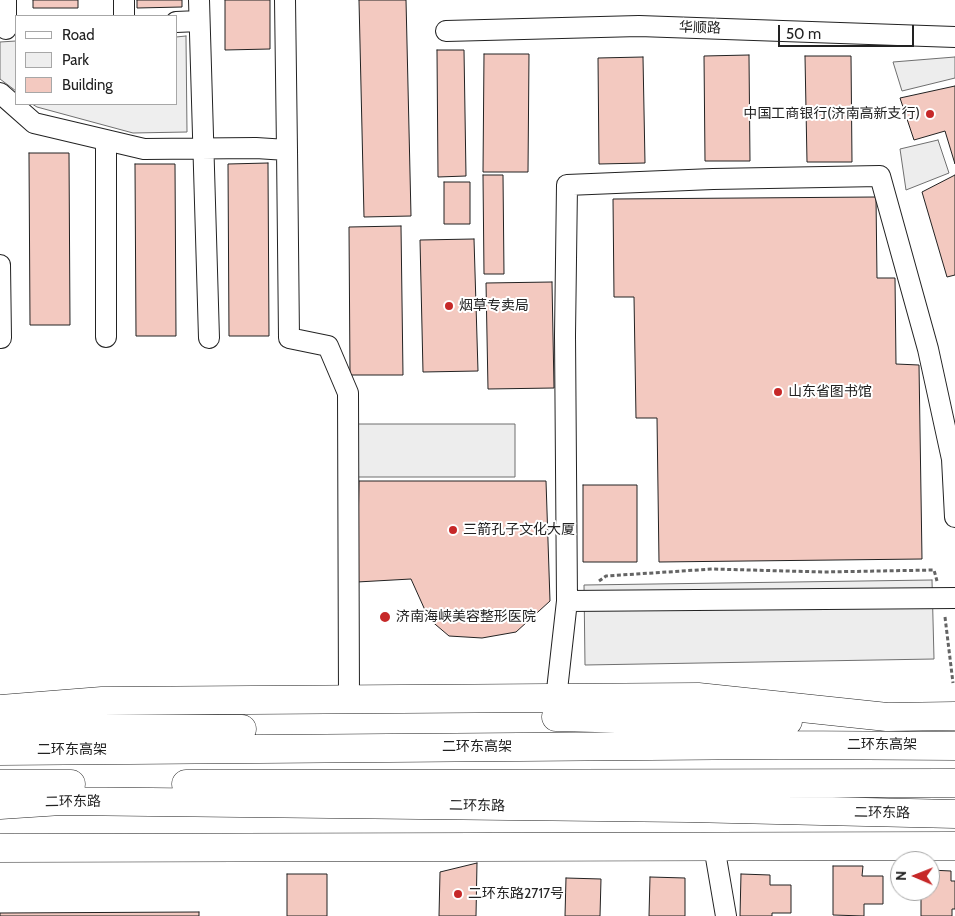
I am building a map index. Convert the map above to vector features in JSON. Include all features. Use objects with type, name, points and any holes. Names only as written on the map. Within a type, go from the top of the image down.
[{"type":"highway","points":[[0,709],[102,701],[698,697],[887,716]]},
{"type":"highway","points":[[0,726],[56,714],[490,716],[756,722],[887,716],[955,716]]},
{"type":"highway","points":[[0,733],[64,729],[572,729],[805,732],[887,716]]},
{"type":"highway","name":"二环东高架","points":[[0,751],[769,745],[955,746]]},
{"type":"highway","points":[[0,784],[955,783]]},
{"type":"highway","name":"二环东路","points":[[0,805],[71,801],[687,808],[952,815]]},
{"type":"highway","points":[[0,819],[750,821],[865,813]]},
{"type":"highway","points":[[0,848],[955,846]]},
{"type":"street","points":[[6,0],[7,29]]},
{"type":"street","points":[[124,0],[124,15]]},
{"type":"street","points":[[199,0],[209,338]]},
{"type":"street","points":[[285,0],[289,338],[328,346],[348,393],[349,700]]},
{"type":"street","points":[[178,22],[199,21]]},
{"type":"street","name":"华顺路","points":[[446,31],[639,26],[955,37]]},
{"type":"street","points":[[0,92],[34,123],[144,149],[287,150]]},
{"type":"street","points":[[106,140],[106,338]]},
{"type":"street","points":[[556,699],[567,601],[565,335],[567,185],[713,179],[880,176],[928,349],[952,459],[955,517]]},
{"type":"street","points":[[0,265],[1,338]]},
{"type":"street","points":[[567,601],[955,598]]},
{"type":"street","points":[[714,846],[726,916]]},
{"type":"green space","points":[[186,36],[187,132],[133,133],[34,105],[178,105],[178,37]]},
{"type":"green space","points":[[15,41],[15,90],[0,79],[0,42]]},
{"type":"shaded area","points":[[955,57],[955,78],[902,91],[893,62]]},
{"type":"shaded area","points":[[938,140],[949,173],[906,190],[900,149]]},
{"type":"shaded area","points":[[358,424],[515,424],[515,477],[358,477]]},
{"type":"shaded area","points":[[932,580],[934,659],[585,665],[584,585]]},
{"type":"building","points":[[33,0],[78,0],[78,8],[33,8]]},
{"type":"building","points":[[137,0],[182,0],[182,7],[137,8]]},
{"type":"building","points":[[225,0],[270,0],[270,49],[225,50]]},
{"type":"building","points":[[359,0],[406,0],[411,216],[364,217]]},
{"type":"building","points":[[437,50],[464,50],[466,176],[438,177]]},
{"type":"building","points":[[484,54],[529,54],[528,172],[483,172]]},
{"type":"building","points":[[749,55],[750,161],[705,161],[704,56]]},
{"type":"building","points":[[805,56],[851,56],[852,162],[807,162]]},
{"type":"building","points":[[643,57],[645,163],[599,164],[598,58]]},
{"type":"building","name":"中国工商银行(济南高新支行)","points":[[955,86],[955,164],[945,131],[914,140],[900,98]]},
{"type":"building","points":[[29,153],[69,153],[70,325],[30,325]]},
{"type":"building","points":[[268,163],[269,336],[229,336],[228,164]]},
{"type":"building","points":[[135,164],[175,164],[176,336],[136,336]]},
{"type":"building","points":[[483,175],[503,175],[504,274],[484,274]]},
{"type":"building","points":[[955,175],[955,275],[947,277],[922,192]]},
{"type":"building","points":[[444,182],[470,182],[470,224],[444,224]]},
{"type":"building","name":"山东省图书馆","points":[[876,197],[877,278],[895,278],[896,364],[919,365],[922,559],[659,562],[657,418],[636,418],[634,297],[614,297],[613,199]]},
{"type":"building","points":[[401,226],[403,375],[350,375],[349,227]]},
{"type":"building","name":"烟草专卖局","points":[[474,239],[478,371],[423,372],[420,240]]},
{"type":"building","points":[[552,282],[554,388],[488,389],[486,283]]},
{"type":"building","name":"三箭孔子文化大厦","points":[[359,481],[546,481],[550,601],[516,632],[482,638],[449,636],[429,619],[411,579],[357,582]]},
{"type":"building","points":[[583,485],[637,485],[637,562],[583,562]]},
{"type":"building","name":"二环东路2717号","points":[[477,863],[476,916],[439,916],[440,872]]},
{"type":"building","points":[[833,866],[863,866],[862,876],[883,876],[883,904],[864,904],[864,916],[833,915]]},
{"type":"building","points":[[940,870],[951,871],[951,881],[955,881],[955,909],[952,909],[952,916],[921,916],[921,901],[940,901]]},
{"type":"building","points":[[287,874],[327,874],[327,916],[287,916]]},
{"type":"building","points":[[741,874],[770,875],[770,885],[791,885],[791,913],[772,913],[772,916],[740,916]]},
{"type":"building","points":[[650,877],[685,878],[685,916],[649,916]]},
{"type":"building","points":[[566,878],[601,879],[600,916],[565,916]]},
{"type":"building","points":[[199,912],[199,916],[0,916],[0,913]]},
{"type":"place","name":"中国工商银行(济南高新支行)","points":[[930,114]]},
{"type":"place","name":"烟草专卖局","points":[[449,306]]},
{"type":"place","name":"山东省图书馆","points":[[778,392]]},
{"type":"place","name":"三箭孔子文化大厦","points":[[453,530]]},
{"type":"place","name":"济南海峡美容整形医院","points":[[385,617]]},
{"type":"place","name":"二环东路2717号","points":[[458,894]]}]
